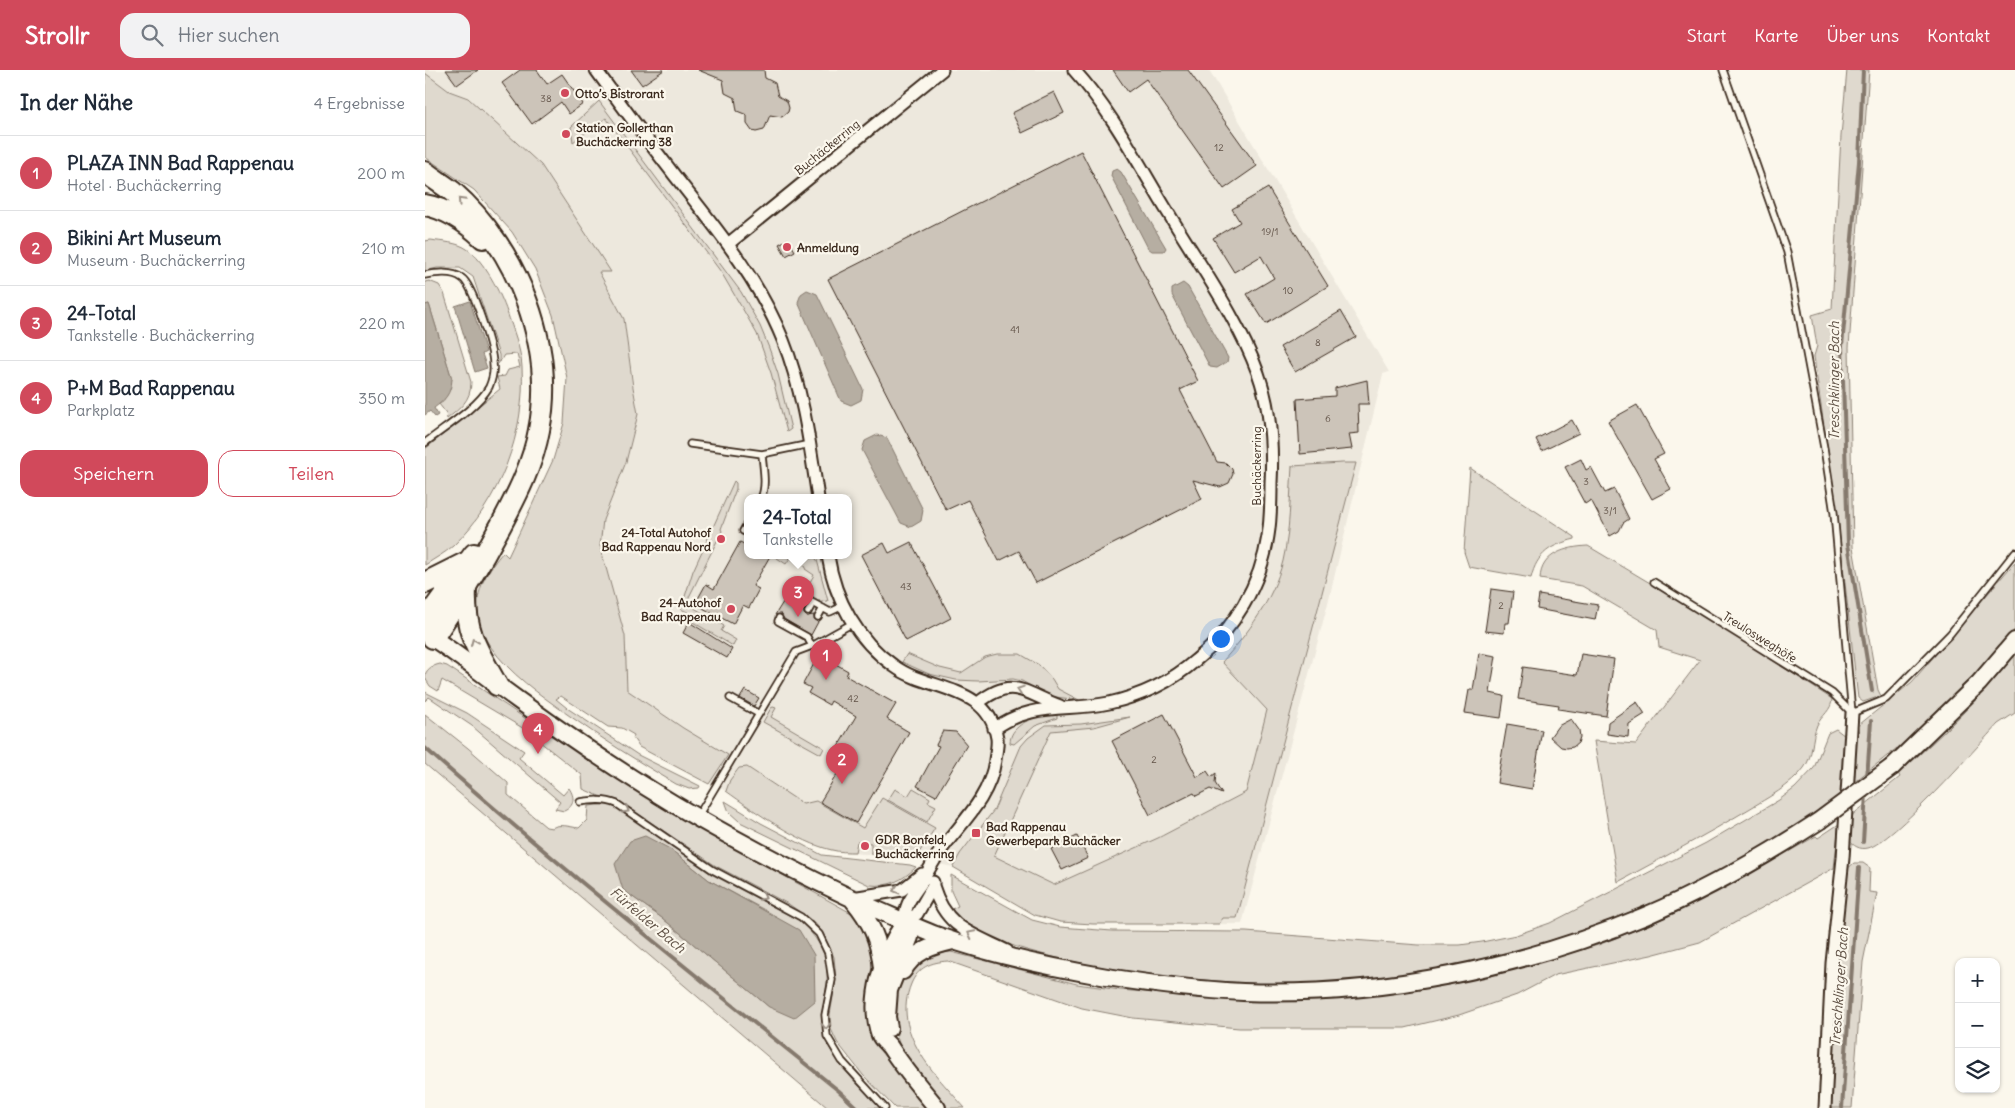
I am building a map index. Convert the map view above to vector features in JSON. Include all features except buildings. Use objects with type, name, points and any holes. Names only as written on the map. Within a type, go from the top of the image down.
[{"type":"highway","points":[[425,172],[453,192],[481,222],[512,268],[533,317],[543,368],[539,431],[531,460],[519,491],[466,589],[428,634]]},
{"type":"highway","points":[[425,205],[439,208],[473,228],[512,268]]},
{"type":"highway","points":[[428,634],[467,562],[503,522]]},
{"type":"highway","points":[[425,582],[467,562]]},
{"type":"highway","points":[[466,589],[466,619],[471,635],[497,685]]},
{"type":"main road","points":[[428,634],[497,685],[605,760],[697,818],[800,873],[905,922],[953,941],[1076,972],[1181,988],[1245,992],[1301,992],[1372,987],[1436,977],[1483,968],[1541,953],[1646,916],[1774,850],[1819,821],[1892,767],[1979,683],[2015,641]]},
{"type":"main road","points":[[852,898],[867,917],[876,935],[882,969]]},
{"type":"main road","points":[[890,1040],[881,1038],[876,1019],[876,998],[882,969],[896,935],[905,922]]},
{"type":"main road","points":[[905,922],[910,937],[889,990],[887,1017],[890,1040],[905,1069],[937,1108]]},
{"type":"main road","points":[[890,1040],[893,996],[897,983],[908,963],[916,955],[933,946],[953,941]]},
{"type":"street","points":[[596,70],[653,148],[729,244],[748,272],[783,340],[793,372],[810,444],[818,494]]},
{"type":"street","name":"Buchäckerring","points":[[729,244],[942,70]]},
{"type":"street","name":"Buchäckerring","points":[[995,729],[1005,722],[1031,711],[1108,704],[1135,696],[1176,675],[1197,660],[1220,637],[1239,612],[1254,585],[1263,558],[1270,515],[1273,454],[1270,421],[1258,372],[1216,291],[1132,151],[1105,108],[1074,70]]},
{"type":"street","points":[[828,559],[831,575],[843,606],[853,623],[871,646],[895,667],[920,681],[961,692],[978,703],[990,718],[997,738],[997,749],[989,784],[977,804],[941,850],[905,911],[905,922]]},
{"type":"street","name":"Buchäckerring","points":[[978,703],[998,689],[1009,687],[1064,707]]},
{"type":"street","points":[[1825,1108],[1832,963],[1843,858],[1852,713]]},
{"type":"street","points":[[932,865],[933,886],[943,910],[951,921],[964,931],[1031,962]]},
{"type":"street","points":[[852,898],[902,890],[932,865]]},
{"type":"street","points":[[905,922],[917,914],[933,886]]},
{"type":"lane","points":[[1723,70],[1789,260],[1822,438],[1833,513],[1852,713],[1886,699],[1950,634],[2015,552]]},
{"type":"lane","points":[[425,275],[437,273],[456,274],[468,282],[491,350],[493,375],[489,387],[467,410],[425,443]]},
{"type":"lane","points":[[690,444],[762,454],[810,444]]},
{"type":"lane","points":[[762,454],[764,475],[762,494]]},
{"type":"lane","name":"Treulosweghöfe","points":[[1654,582],[1832,693],[1852,713]]},
{"type":"lane","points":[[789,601],[793,592],[830,612],[843,606]]},
{"type":"lane","points":[[797,606],[802,596]]},
{"type":"lane","points":[[808,612],[813,603]]},
{"type":"lane","points":[[818,617],[823,608]]},
{"type":"lane","points":[[779,618],[778,621],[808,636],[812,646]]},
{"type":"lane","points":[[697,818],[796,652],[812,646],[853,623]]},
{"type":"lane","points":[[730,698],[759,714]]},
{"type":"lane","points":[[580,802],[599,800],[617,804],[713,870],[801,917],[819,934],[828,953],[832,980],[825,1015],[827,1036],[842,1061],[885,1108]]},
{"type":"shaded area","points":[[425,70],[1209,70],[1389,372],[1383,374],[1328,603],[1242,924],[1093,924],[1060,922],[1035,915],[953,867],[915,859],[832,851],[816,845],[760,814],[726,791],[667,762],[683,728],[627,690],[625,636],[600,546],[603,520],[626,462],[638,414],[624,319],[599,271],[610,272],[469,98],[449,91],[425,73]]},
{"type":"shaded area","points":[[1847,70],[1869,70],[1849,347],[1853,547],[1878,690],[1881,696],[1863,702],[1858,698],[1837,512],[1814,356],[1817,346],[1812,315],[1832,309],[1841,136]]},
{"type":"shaded area","points":[[425,73],[449,91],[468,98],[541,165],[611,272],[599,272],[624,319],[638,414],[626,462],[603,520],[600,546],[625,636],[627,690],[683,728],[728,755],[709,784],[639,747],[633,738],[634,735],[622,728],[608,727],[561,696],[556,699],[638,755],[700,786],[699,788],[689,789],[676,784],[634,759],[556,706],[525,683],[507,666],[490,646],[483,633],[478,610],[481,586],[488,572],[503,552],[508,557],[553,460],[564,423],[567,378],[553,315],[535,269],[512,232],[474,190],[425,157]]},
{"type":"shaded area","points":[[599,101],[741,292],[760,326],[778,374],[791,429],[787,432],[771,373],[757,334],[721,272],[606,118],[573,142],[571,127]]},
{"type":"shaded area","points":[[1117,169],[1121,172],[1166,248],[1164,251],[1152,251],[1148,248],[1111,176],[1112,171]]},
{"type":"shaded area","points":[[431,240],[454,244],[467,249],[486,269],[504,305],[514,332],[522,367],[522,392],[520,416],[514,440],[507,464],[497,487],[470,528],[453,546],[425,565],[425,449],[500,389],[497,377],[505,376],[508,370],[520,367],[517,354],[504,355],[499,363],[499,355],[473,277],[460,268],[437,268],[425,271],[425,241]]},
{"type":"shaded area","points":[[429,281],[439,285],[444,293],[471,382],[471,389],[467,399],[447,419],[446,413],[439,404],[443,402],[452,379],[429,304],[425,305],[425,282]]},
{"type":"shaded area","points":[[1183,283],[1188,287],[1228,358],[1227,362],[1217,368],[1210,367],[1172,295],[1172,289]]},
{"type":"shaded area","points":[[807,290],[817,294],[863,389],[861,400],[851,405],[841,401],[798,302],[801,294]]},
{"type":"shaded area","points":[[470,301],[486,352],[482,354],[487,368],[475,372],[455,306]]},
{"type":"shaded area","points":[[429,304],[452,379],[447,396],[434,408],[438,415],[435,417],[430,411],[425,415],[425,305]]},
{"type":"shaded area","points":[[877,435],[887,438],[923,510],[921,521],[911,527],[901,523],[862,450],[865,441]]},
{"type":"shaded area","points":[[1356,463],[1237,918],[1223,918],[1219,924],[1093,924],[1060,922],[1035,915],[953,867],[960,854],[994,810],[1021,746],[1028,738],[1046,725],[1081,724],[1130,717],[1094,727],[1051,731],[994,856],[1054,885],[1158,838],[1246,792],[1267,710],[1222,662],[1259,615],[1279,575],[1287,538],[1292,466]]},
{"type":"shaded area","points":[[1470,468],[1575,537],[1575,539],[1546,551],[1537,562],[1531,578],[1469,567],[1464,552]]},
{"type":"shaded area","points":[[734,481],[736,489],[721,529],[722,531],[686,603],[724,626],[721,631],[736,640],[733,646],[686,618],[689,613],[681,609],[693,571]]},
{"type":"shaded area","points":[[1588,546],[1687,605],[1832,699],[1829,709],[1817,725],[1807,763],[1799,774],[1786,786],[1733,819],[1618,882],[1594,741],[1636,744],[1700,660],[1659,647],[1657,630],[1582,586],[1540,579],[1541,570],[1550,557],[1564,550]]},
{"type":"shaded area","points":[[778,559],[789,559],[786,564]]},
{"type":"shaded area","points":[[792,559],[817,560],[828,601],[815,598],[807,587],[814,575],[805,569],[806,567]]},
{"type":"shaded area","points":[[2015,562],[2015,629],[1973,677],[1898,751],[1897,748],[1853,783],[1860,724],[1912,682]]},
{"type":"shaded area","points":[[907,654],[940,668],[961,673],[985,657],[997,654],[1020,654],[1039,665],[1052,679],[1058,689],[1079,700],[1048,696],[1022,681],[1013,679],[956,680],[929,674],[902,662]]},
{"type":"shaded area","points":[[2015,655],[2015,713],[1998,724],[1934,793],[1895,830],[1880,842],[1868,848],[1859,848],[1852,844],[1848,839],[1851,816],[1900,777],[1898,773],[1959,717]]},
{"type":"shaded area","points":[[440,664],[447,666],[553,737],[692,825],[853,914],[863,925],[873,951],[869,999],[875,1040],[881,1052],[929,1108],[895,1108],[863,1075],[837,1042],[831,1029],[830,1015],[836,979],[834,957],[823,933],[814,922],[790,905],[716,866],[619,801],[599,796],[583,789],[582,775],[521,727],[442,680],[438,691],[430,686],[425,678],[426,672]]},
{"type":"shaded area","points":[[425,692],[467,713],[524,751],[519,758],[563,795],[569,788],[573,798],[570,807],[564,811],[555,809],[560,802],[472,726],[429,697],[425,701]]},
{"type":"shaded area","points":[[773,707],[776,708],[771,717],[824,748],[821,754],[763,722]]},
{"type":"shaded area","points":[[425,714],[508,783],[508,795],[546,827],[579,828],[587,820],[588,806],[607,804],[616,807],[711,874],[798,920],[816,939],[826,961],[827,979],[822,1021],[828,1045],[848,1074],[880,1108],[828,1108],[425,764]],"holes":[[[670,849],[709,880],[772,914],[769,1007],[662,918],[623,890]]]},
{"type":"shaded area","points":[[1040,715],[1057,715],[1057,718],[1035,726],[1014,744],[1010,743],[1016,728]]},
{"type":"shaded area","points":[[1836,729],[1845,736],[1846,740],[1841,795],[1818,810],[1819,812],[1760,849],[1700,881],[1637,910],[1572,934],[1506,953],[1438,968],[1370,979],[1301,984],[1270,984],[1154,975],[1090,965],[1035,952],[996,940],[963,921],[950,910],[958,906],[951,891],[951,875],[1032,920],[1060,927],[1112,931],[1246,932],[1419,945],[1460,945],[1482,942],[1516,935],[1550,923],[1706,843],[1779,800],[1795,788],[1814,768],[1828,733]]},
{"type":"shaded area","points":[[747,767],[803,804],[816,801],[863,828],[882,798],[935,828],[915,859],[871,854],[871,843],[857,842],[855,852],[838,851],[819,846],[791,834],[726,791],[730,780],[739,768]]},
{"type":"shaded area","points":[[913,788],[930,798],[928,802],[936,806],[927,822],[888,800],[895,789],[908,796]]},
{"type":"shaded area","points":[[725,801],[761,823],[822,855],[916,867],[906,876],[895,882],[883,885],[869,885],[740,822],[729,812]]},
{"type":"shaded area","points":[[1839,824],[1834,868],[1700,942],[1651,955],[1555,975],[1517,995],[1459,1015],[1405,1028],[1239,1028],[1133,1018],[1082,1008],[948,961],[931,964],[917,973],[911,984],[906,1002],[907,1019],[911,1036],[919,1052],[929,1067],[965,1108],[946,1108],[909,1063],[897,1038],[895,1005],[899,984],[903,975],[913,964],[923,958],[934,955],[951,952],[1077,984],[1120,990],[1182,995],[1301,999],[1387,994],[1530,965],[1598,945],[1651,924],[1699,901],[1816,836],[1818,838]]},
{"type":"shaded area","points":[[645,836],[670,849],[709,880],[799,930],[814,955],[815,1001],[794,1018],[769,1007],[662,918],[623,890],[615,864],[630,841]]},
{"type":"shaded area","points":[[1854,863],[1863,863],[1870,868],[1869,892],[1877,893],[1863,962],[1852,1108],[1829,1108],[1840,923],[1847,869]]},
{"type":"waterway","name":"Treschklinger Bach","points":[[1863,70],[1859,162],[1842,346],[1848,544],[1872,691]]},
{"type":"waterway","name":"Treschklinger Bach","points":[[1867,779],[1871,721]]},
{"type":"waterway","name":"Fürfelder Bach","points":[[425,748],[578,879],[839,1091],[857,1108]]},
{"type":"waterway","name":"Treschklinger Bach","points":[[1863,842],[1866,793]]},
{"type":"waterway","name":"Treschklinger Bach","points":[[1842,1108],[1859,868]]},
{"type":"place","name":"Otto’s Bistrorant","points":[[565,93]]},
{"type":"place","name":"Station Gollerthan Buchäckerring 38","points":[[566,134]]},
{"type":"place","name":"Anmeldung","points":[[787,247]]},
{"type":"place","name":"24-Total Autohof Bad Rappenau Nord","points":[[721,539]]},
{"type":"place","name":"24-Autohof Bad Rappenau","points":[[731,609]]},
{"type":"place","name":"24-Total","points":[[798,617]]},
{"type":"place","name":"PLAZA INN Bad Rappenau","points":[[826,680]]},
{"type":"place","name":"P+M Bad Rappenau","points":[[538,754]]},
{"type":"place","name":"Bikini Art Museum","points":[[842,784]]},
{"type":"place","name":"Bad Rappenau Gewerbepark Buchäcker","points":[[976,833]]},
{"type":"place","name":"GDR Bonfeld, Buchäckerring","points":[[865,846]]}]
